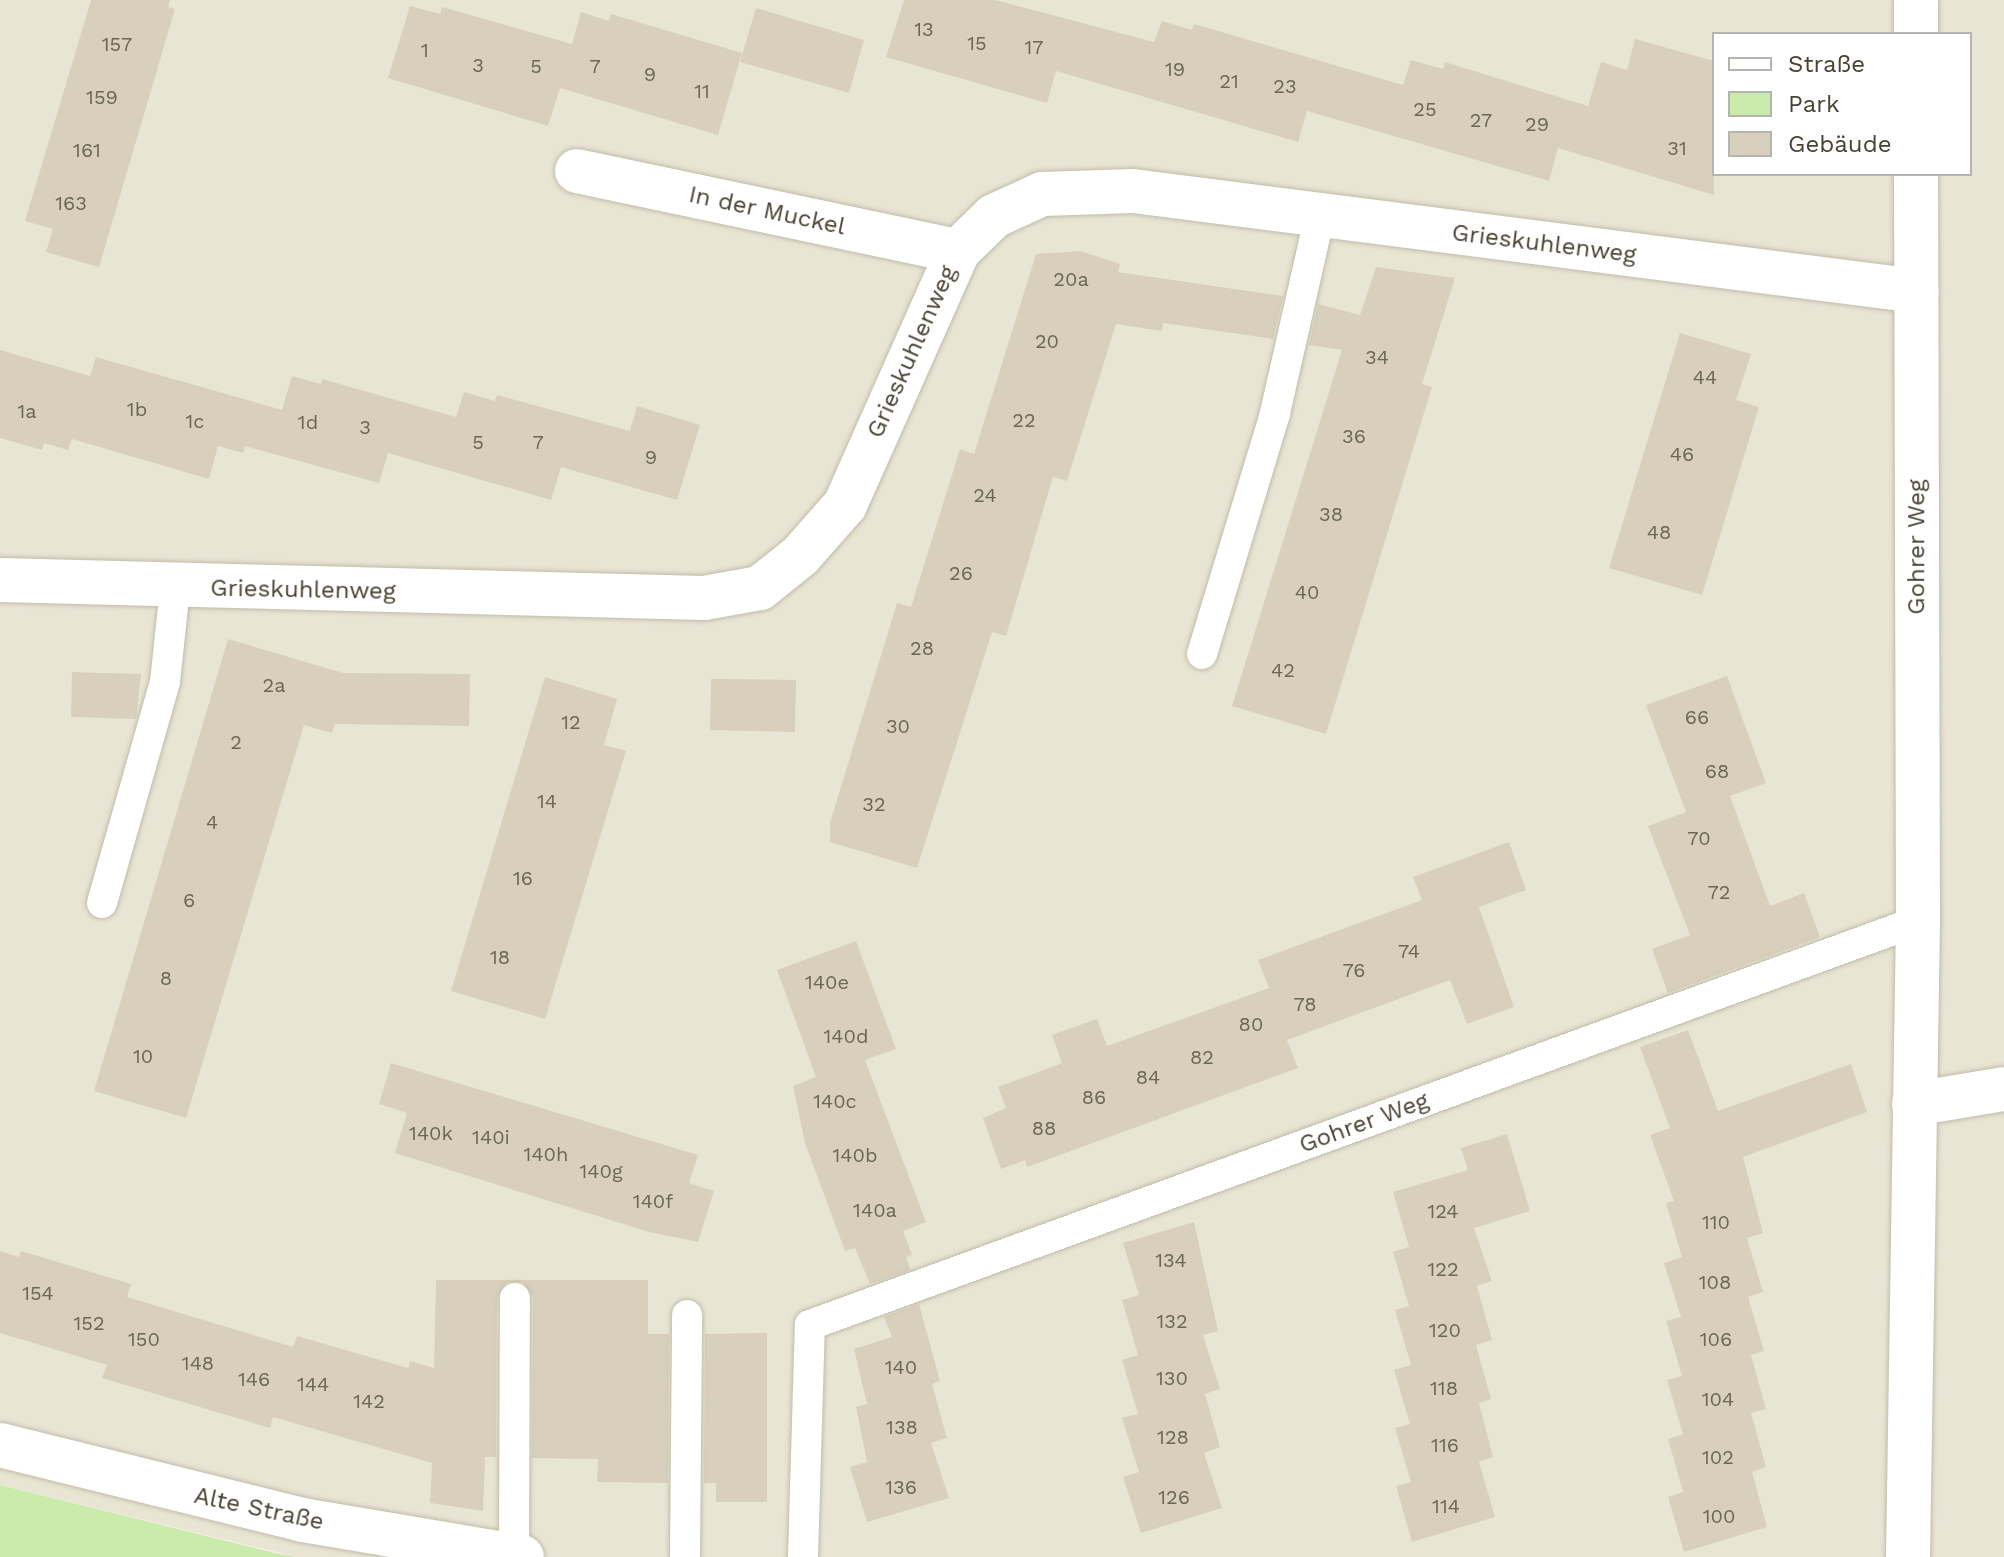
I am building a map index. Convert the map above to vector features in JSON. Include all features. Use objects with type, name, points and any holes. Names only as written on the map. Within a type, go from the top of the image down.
[{"type":"street","points":[[1916,0],[1916,32]]},
{"type":"street","name":"In der Muckel","points":[[577,171],[958,251]]},
{"type":"street","name":"Gohrer Weg","points":[[1908,1557],[1918,921],[1916,176]]},
{"type":"street","name":"Grieskuhlenweg","points":[[0,580],[175,588],[704,598],[760,588],[800,556],[845,505],[958,251],[994,216],[1042,194],[1133,191],[1917,291]]},
{"type":"street","points":[[1914,1104],[2004,1089]]},
{"type":"street","name":"Alte Straße","points":[[0,1445],[303,1520],[522,1557]]},
{"type":"lane","points":[[1202,654],[1275,413],[1320,215]]},
{"type":"lane","points":[[102,903],[165,682],[175,588]]},
{"type":"lane","name":"Gohrer Weg","points":[[803,1557],[810,1325],[1918,921]]},
{"type":"lane","points":[[514,1556],[515,1298]]},
{"type":"lane","points":[[685,1557],[687,1315]]},
{"type":"shaded area","points":[[0,0],[2004,0],[2004,1557],[297,1557],[0,1485]]},
{"type":"green space","points":[[0,1485],[279,1554],[297,1557],[0,1557]]},
{"type":"building","points":[[91,0],[170,0],[168,7],[175,9],[99,267],[46,252],[53,229],[25,221]]},
{"type":"building","points":[[904,0],[995,0],[1154,42],[1162,21],[1192,30],[1194,24],[1403,85],[1411,60],[1443,69],[1445,62],[1588,106],[1601,62],[1627,70],[1635,39],[1712,60],[1714,195],[1558,148],[1549,181],[1307,111],[1298,142],[1056,71],[1047,103],[886,57]]},
{"type":"building","points":[[410,6],[440,14],[442,7],[572,44],[581,12],[609,21],[611,14],[742,53],[718,135],[560,88],[548,126],[388,78]]},
{"type":"building","points":[[756,8],[864,40],[849,93],[740,62]]},
{"type":"building","points":[[1080,251],[1120,264],[1118,272],[1283,296],[1273,339],[1163,323],[1162,331],[1116,324],[1067,481],[1053,477],[1006,636],[992,632],[917,868],[830,842],[830,823],[897,603],[911,607],[960,449],[974,454],[1036,254]]},
{"type":"building","points":[[1376,267],[1455,278],[1422,384],[1432,387],[1326,734],[1232,706],[1342,350],[1309,345],[1318,304],[1360,315]]},
{"type":"building","points":[[1680,333],[1751,354],[1736,400],[1759,407],[1702,595],[1609,568]]},
{"type":"building","points":[[0,350],[90,376],[96,357],[282,410],[292,376],[321,384],[322,379],[456,417],[464,392],[495,401],[497,395],[630,431],[637,406],[700,425],[677,500],[561,467],[551,500],[388,453],[379,483],[245,446],[243,453],[218,446],[209,479],[72,439],[68,450],[44,443],[42,450],[0,438]]},
{"type":"building","points":[[228,639],[343,673],[470,674],[469,726],[335,724],[332,733],[304,725],[186,1118],[94,1091]]},
{"type":"building","points":[[72,672],[141,674],[136,719],[71,717]]},
{"type":"building","points":[[1727,676],[1766,783],[1730,796],[1770,906],[1804,893],[1820,937],[1668,993],[1652,949],[1690,935],[1648,826],[1686,812],[1646,705]]},
{"type":"building","points":[[545,677],[617,699],[604,745],[626,751],[545,1019],[451,991]]},
{"type":"building","points":[[711,679],[796,680],[795,732],[710,730]]},
{"type":"building","points":[[1509,842],[1526,890],[1479,907],[1514,1007],[1467,1024],[1450,980],[1287,1040],[1298,1068],[1027,1167],[1025,1160],[1001,1169],[983,1118],[1006,1108],[998,1087],[1062,1063],[1052,1035],[1097,1019],[1107,1046],[1269,988],[1258,960],[1422,900],[1413,877]]},
{"type":"building","points":[[856,941],[896,1049],[865,1060],[926,1222],[903,1231],[912,1255],[906,1257],[910,1270],[870,1284],[855,1248],[845,1251],[805,1143],[793,1086],[816,1077],[777,970]]},
{"type":"building","points":[[1688,1030],[1718,1111],[1851,1064],[1867,1112],[1743,1157],[1763,1233],[1747,1238],[1763,1292],[1748,1297],[1764,1351],[1751,1355],[1766,1409],[1751,1413],[1766,1467],[1752,1472],[1767,1527],[1684,1552],[1668,1497],[1683,1492],[1668,1439],[1683,1434],[1667,1380],[1682,1376],[1666,1321],[1681,1317],[1664,1263],[1682,1257],[1666,1203],[1674,1201],[1650,1135],[1670,1128],[1640,1047]]},
{"type":"building","points":[[391,1063],[698,1155],[689,1183],[714,1191],[698,1242],[649,1232],[395,1153],[407,1113],[379,1104]]},
{"type":"building","points":[[1507,1134],[1530,1211],[1474,1228],[1492,1281],[1477,1286],[1492,1340],[1476,1345],[1491,1399],[1479,1403],[1493,1457],[1479,1462],[1495,1517],[1412,1542],[1396,1486],[1411,1482],[1395,1428],[1410,1424],[1394,1370],[1411,1365],[1395,1310],[1409,1306],[1393,1252],[1409,1247],[1393,1192],[1468,1170],[1461,1148]]},
{"type":"building","points":[[1194,1222],[1218,1331],[1203,1335],[1220,1389],[1205,1394],[1220,1447],[1204,1453],[1222,1508],[1141,1533],[1123,1477],[1139,1472],[1122,1418],[1138,1414],[1122,1360],[1138,1355],[1122,1300],[1139,1295],[1123,1243]]},
{"type":"building","points":[[0,1251],[19,1257],[21,1251],[131,1284],[127,1297],[293,1347],[297,1336],[408,1368],[410,1361],[434,1368],[436,1280],[648,1280],[648,1334],[669,1334],[668,1483],[597,1482],[598,1459],[532,1458],[533,1298],[523,1282],[507,1282],[497,1297],[496,1457],[485,1457],[483,1511],[430,1503],[432,1463],[273,1417],[270,1428],[102,1378],[107,1365],[0,1333]]},
{"type":"building","points":[[919,1304],[940,1381],[932,1384],[947,1438],[931,1443],[949,1498],[867,1522],[850,1467],[867,1462],[856,1407],[867,1404],[854,1349],[892,1337],[884,1317]]},
{"type":"building","points":[[767,1333],[767,1502],[716,1502],[716,1483],[704,1483],[705,1334]]}]
